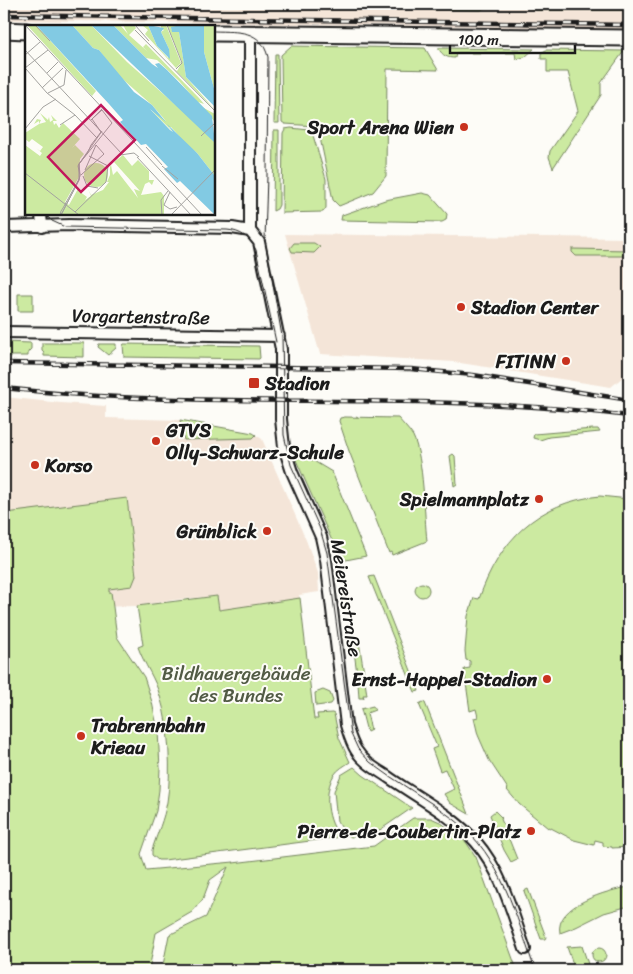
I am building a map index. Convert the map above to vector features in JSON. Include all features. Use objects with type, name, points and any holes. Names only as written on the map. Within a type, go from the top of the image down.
[{"type":"main road","points":[[4,30],[25,30]]},
{"type":"main road","points":[[215,33],[629,38]]},
{"type":"street","points":[[4,227],[69,225],[232,228],[250,231],[250,34]]},
{"type":"street","points":[[41,215],[42,227]]},
{"type":"street","name":"Meiereistraße","points":[[250,231],[259,242],[279,336],[281,349],[281,419],[284,447],[292,472],[316,525],[324,548],[346,725],[350,739],[356,750],[370,764],[452,821],[486,855],[501,882],[525,949]]},
{"type":"street","name":"Vorgartenstraße","points":[[4,332],[279,336]]},
{"type":"shaded area","points":[[4,4],[481,10],[486,7],[524,6],[536,10],[629,10],[629,29],[4,20]]},
{"type":"shaded area","name":"Stadion Center","points":[[285,234],[629,238],[629,372],[611,387],[454,362],[320,354]]},
{"type":"shaded area","points":[[4,397],[106,406],[106,418],[180,420],[256,435],[262,439],[306,540],[318,573],[319,592],[299,595],[300,598],[219,610],[217,596],[137,606],[4,609]]},
{"type":"green space","points":[[159,4],[629,4],[629,10],[536,10],[524,6],[486,7],[481,10]]},
{"type":"green space","points":[[291,46],[425,48],[438,70],[387,69],[386,176],[373,192],[339,206],[333,200],[318,128],[316,126],[285,124],[282,122],[281,55]]},
{"type":"green space","points":[[438,48],[534,49],[525,57],[516,59],[515,53],[456,53],[455,58],[450,58],[443,55]]},
{"type":"green space","points":[[546,50],[624,51],[601,83],[601,95],[553,168],[549,157],[550,151],[578,111],[568,72],[547,72],[547,59],[541,59],[541,53]]},
{"type":"green space","points":[[275,54],[278,54],[279,123],[274,123]]},
{"type":"green space","points":[[291,128],[312,132],[326,179],[326,208],[323,212],[282,213],[283,133],[285,129]]},
{"type":"green space","points":[[274,130],[279,130],[279,205],[273,211]]},
{"type":"green space","points":[[422,193],[430,195],[447,214],[446,220],[442,222],[341,220],[342,215],[385,200]]},
{"type":"green space","points":[[294,243],[314,243],[320,247],[314,253],[292,252],[290,248]]},
{"type":"green space","points":[[572,249],[629,250],[629,256],[576,256]]},
{"type":"green space","points":[[18,294],[33,294],[33,311],[18,311]]},
{"type":"green space","points":[[4,342],[31,343],[31,349],[28,352],[28,356],[4,356]]},
{"type":"green space","points":[[42,343],[84,343],[84,357],[44,356]]},
{"type":"green space","points":[[99,344],[116,344],[116,348],[108,355],[98,347]]},
{"type":"green space","points":[[124,344],[259,346],[260,358],[124,357]]},
{"type":"green space","points":[[340,418],[398,418],[413,436],[417,446],[421,472],[427,541],[392,555],[391,552],[389,553],[339,421]]},
{"type":"green space","points":[[180,420],[256,435],[253,438],[184,440]]},
{"type":"green space","points":[[598,429],[600,432],[549,437],[540,440],[533,438],[534,434]]},
{"type":"green space","points":[[302,454],[332,472],[366,556],[341,561],[296,460],[295,455]]},
{"type":"green space","points":[[453,454],[455,456],[457,484],[454,486],[450,456]]},
{"type":"green space","name":"Ernst-Happel-Stadion","points":[[600,496],[629,499],[629,847],[612,848],[603,846],[603,842],[595,840],[594,845],[574,840],[548,828],[519,804],[507,790],[489,760],[478,735],[474,718],[478,717],[476,709],[470,711],[464,669],[470,668],[470,661],[466,660],[465,651],[468,616],[474,598],[479,599],[497,559],[509,543],[523,528],[557,506]]},
{"type":"green space","name":"Trabrennbahn Krieau","points":[[127,498],[136,576],[132,586],[109,589],[109,592],[111,592],[117,637],[144,677],[158,731],[159,790],[156,811],[141,854],[146,870],[233,863],[374,846],[413,818],[431,818],[440,822],[466,842],[476,857],[517,970],[162,970],[169,935],[206,917],[228,867],[210,880],[203,899],[192,912],[156,933],[149,970],[4,970],[4,511],[6,513]]},
{"type":"green space","points":[[374,576],[419,691],[415,692],[369,577]]},
{"type":"green space","points":[[422,583],[427,585],[429,590],[427,595],[422,597],[417,595],[415,590],[417,585]]},
{"type":"green space","name":"Bildhauergebäude des Bundes","points":[[217,596],[219,610],[300,598],[314,719],[318,719],[317,714],[334,714],[339,738],[350,762],[336,773],[328,790],[328,807],[332,824],[341,837],[164,860],[158,860],[152,855],[169,790],[169,749],[166,720],[160,696],[138,647],[143,645],[137,606]]},
{"type":"green space","points":[[359,642],[364,673],[357,674],[353,643]]},
{"type":"green space","points":[[365,682],[367,695],[363,695],[364,698],[359,698],[358,683]]},
{"type":"green space","points":[[323,690],[330,693],[333,701],[331,704],[316,706],[315,693]]},
{"type":"green space","points":[[423,702],[469,814],[450,803],[444,794],[454,789],[445,769],[440,771],[432,749],[437,747],[419,704]]},
{"type":"green space","points":[[373,706],[375,710],[367,713],[371,730],[367,732],[361,709]]},
{"type":"green space","points":[[354,767],[412,808],[374,834],[351,837],[346,834],[337,821],[334,791],[341,775]]},
{"type":"green space","points":[[495,811],[502,818],[517,859],[511,862],[490,815]]},
{"type":"green space","points":[[629,887],[629,906],[604,913],[560,933],[560,923],[565,914],[574,907],[597,895]]},
{"type":"green space","points":[[528,889],[546,937],[545,939],[541,939],[524,891]]},
{"type":"green space","points":[[582,946],[590,970],[575,970],[567,947]]},
{"type":"green space","points":[[599,948],[604,950],[606,955],[604,960],[599,962],[594,960],[592,955],[594,950]]},
{"type":"tram line","points":[[215,31],[240,32],[254,37],[265,48],[268,57],[265,240],[282,336],[284,435],[291,465],[320,529],[327,553],[351,734],[358,749],[370,762],[455,820],[485,851],[506,889],[535,970]]},
{"type":"tram line","points":[[46,215],[52,221],[65,227],[227,230],[240,233],[248,238],[256,250],[276,342]]},
{"type":"railway","points":[[4,15],[629,25]]},
{"type":"railway","points":[[4,363],[411,369],[473,375],[629,400]]},
{"type":"railway","points":[[4,388],[160,399],[473,404],[551,408],[629,416]]},
{"type":"place","name":"Sport Arena Wien","points":[[464,127]]},
{"type":"place","name":"Stadion Center","points":[[461,307]]},
{"type":"place","name":"FITINN","points":[[566,361]]},
{"type":"place","name":"Stadion","points":[[254,383]]},
{"type":"place","name":"GTVS Olly-Schwarz-Schule","points":[[156,441]]},
{"type":"place","name":"Korso","points":[[35,465]]},
{"type":"place","name":"Spielmannplatz","points":[[539,499]]},
{"type":"place","name":"Grünblick","points":[[267,531]]},
{"type":"place","name":"Ernst-Happel-Stadion","points":[[547,679]]},
{"type":"place","name":"Trabrennbahn Krieau","points":[[81,736]]},
{"type":"place","name":"Pierre-de-Coubertin-Platz","points":[[531,831]]}]
